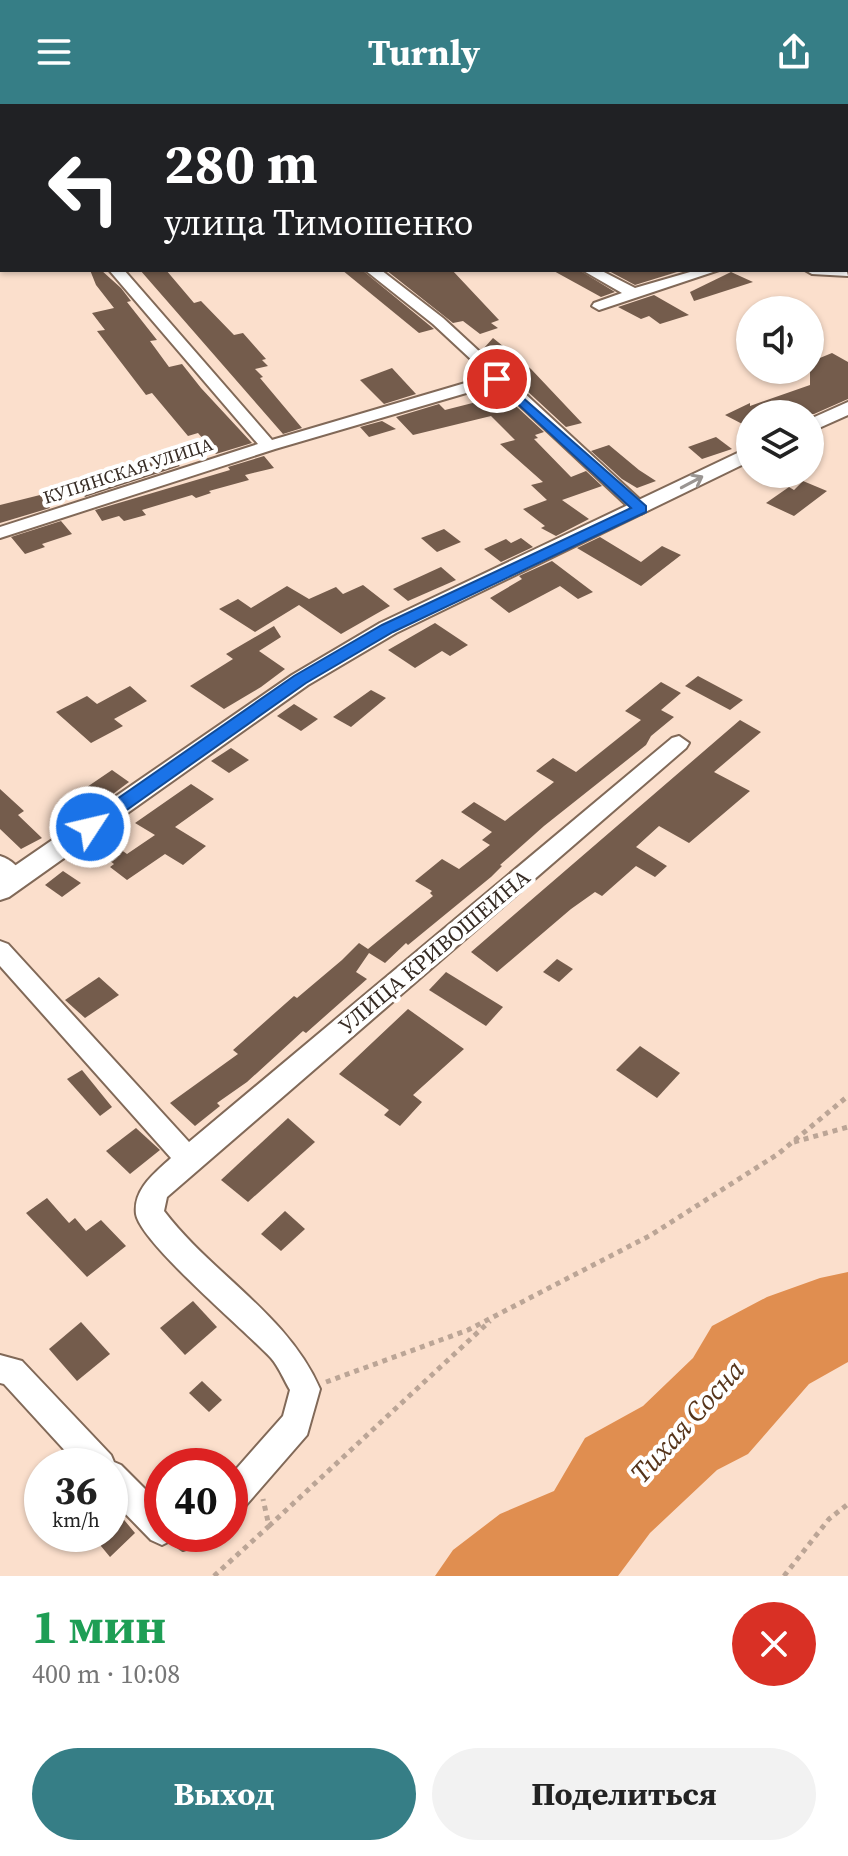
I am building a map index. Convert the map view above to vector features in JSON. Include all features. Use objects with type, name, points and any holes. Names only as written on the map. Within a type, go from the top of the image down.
[{"type":"street","points":[[118,272],[269,446]]},
{"type":"street","points":[[375,272],[438,321],[497,379],[641,509]]},
{"type":"street","points":[[593,272],[634,293]]},
{"type":"street","points":[[599,306],[705,272]]},
{"type":"street","name":"КУПЯНСКАЯ УЛИЦА","points":[[0,533],[269,446],[497,379]]},
{"type":"street","points":[[824,419],[848,408]]},
{"type":"street","points":[[5,878],[300,680],[388,628],[641,509],[736,460]]},
{"type":"street","name":"УЛИЦА КРИВОШЕИНА","points":[[305,1389],[284,1351],[175,1247],[150,1214],[154,1191],[679,743]]},
{"type":"street","points":[[0,950],[188,1159]]},
{"type":"street","points":[[0,1369],[12,1371],[83,1448]]},
{"type":"street","points":[[248,1481],[296,1424],[305,1389]]},
{"type":"street","points":[[128,1494],[144,1511]]},
{"type":"path","points":[[305,1389],[468,1330],[651,1235],[791,1142],[848,1096]]},
{"type":"path","points":[[791,1142],[848,1127]]},
{"type":"path","points":[[214,1576],[495,1316]]},
{"type":"path","points":[[257,1471],[269,1526]]},
{"type":"path","points":[[784,1576],[829,1519],[848,1504]]},
{"type":"water","name":"Тихая Сосна","points":[[848,1272],[848,1362],[809,1384],[748,1454],[717,1470],[650,1533],[618,1576],[435,1576],[453,1550],[500,1514],[554,1491],[585,1438],[643,1406],[693,1358],[712,1326],[767,1297],[820,1278]]},
{"type":"building","points":[[91,272],[103,272],[121,288],[131,301],[127,302],[157,340],[150,341],[169,367],[182,364],[252,443],[216,454],[198,433],[188,436],[152,393],[146,395],[97,331],[105,330],[92,313],[114,308],[96,285]]},
{"type":"building","points":[[142,272],[168,272],[194,303],[201,301],[234,335],[243,333],[266,359],[262,360],[268,366],[255,369],[302,428],[283,434]]},
{"type":"building","points":[[344,272],[364,272],[434,329],[419,333]]},
{"type":"building","points":[[389,272],[454,272],[499,320],[491,323],[498,328],[480,334],[463,321],[453,323]]},
{"type":"building","points":[[556,272],[582,272],[615,292],[601,297]]},
{"type":"building","points":[[611,272],[677,272],[635,285]]},
{"type":"building","points":[[731,272],[753,282],[694,301],[690,292]]},
{"type":"building","points":[[654,295],[689,315],[660,324],[649,316],[641,319],[618,307]]},
{"type":"building","points":[[493,338],[531,369],[582,423],[566,427],[525,389],[484,348]]},
{"type":"building","points":[[832,353],[848,362],[848,399],[824,410],[824,400],[767,400],[810,384],[824,384],[824,356]]},
{"type":"building","points":[[392,368],[416,394],[384,404],[360,380]]},
{"type":"building","points":[[504,395],[544,432],[535,435],[538,438],[534,439],[571,477],[586,471],[602,486],[562,500],[589,519],[556,536],[541,528],[545,526],[523,509],[547,500],[531,485],[543,482],[500,444],[515,440],[491,416],[413,435],[396,417],[439,404],[445,410]]},
{"type":"building","points":[[736,410],[736,421],[725,415]]},
{"type":"building","points":[[382,421],[396,429],[369,437],[360,427]]},
{"type":"building","points":[[716,437],[732,449],[702,459],[688,447]]},
{"type":"building","points":[[609,445],[656,481],[637,488],[622,479],[591,451]]},
{"type":"building","points":[[168,456],[180,466],[85,497],[78,487]]},
{"type":"building","points":[[264,456],[274,468],[245,475],[249,480],[209,491],[211,493],[196,498],[192,495],[142,510],[146,515],[124,521],[119,516],[102,521],[95,510],[230,470],[228,467]]},
{"type":"building","points":[[788,488],[820,488],[827,491],[794,516],[766,503]]},
{"type":"building","points":[[40,495],[50,508],[0,523],[0,505]]},
{"type":"building","points":[[61,521],[72,534],[42,544],[45,547],[25,554],[11,537]]},
{"type":"building","points":[[444,529],[461,542],[437,552],[421,538]]},
{"type":"building","points":[[600,537],[641,562],[662,546],[681,555],[641,586],[577,548]]},
{"type":"building","points":[[521,538],[533,547],[501,562],[484,549],[506,539],[511,543]]},
{"type":"building","points":[[552,561],[593,592],[578,599],[560,586],[509,613],[490,598],[522,579],[519,576]]},
{"type":"building","points":[[441,567],[456,580],[408,601],[393,589]]},
{"type":"building","points":[[363,585],[390,606],[341,634],[299,605],[255,632],[219,609],[238,599],[251,608],[287,586],[309,599],[336,587],[343,594]]},
{"type":"building","points":[[435,623],[468,645],[450,656],[442,651],[415,668],[388,650]]},
{"type":"building","points":[[274,626],[281,637],[259,651],[285,669],[261,687],[224,709],[190,686],[233,659],[226,654]]},
{"type":"building","points":[[698,676],[743,700],[730,710],[685,686]]},
{"type":"building","points":[[661,682],[681,693],[661,710],[674,717],[651,736],[646,745],[544,826],[500,865],[491,877],[385,963],[369,953],[356,972],[367,979],[247,1082],[217,1103],[220,1106],[195,1126],[170,1103],[238,1054],[233,1050],[359,943],[368,949],[433,896],[432,891],[415,881],[442,859],[459,869],[490,845],[482,840],[492,832],[461,812],[474,802],[505,821],[554,782],[536,771],[553,758],[576,772],[641,720],[625,711]]},
{"type":"building","points":[[130,686],[147,701],[114,719],[123,726],[91,743],[56,712],[87,696],[97,704]]},
{"type":"building","points":[[371,690],[386,698],[351,727],[333,717]]},
{"type":"building","points":[[294,704],[318,719],[301,731],[277,716]]},
{"type":"building","points":[[740,720],[761,732],[714,772],[750,791],[689,843],[659,826],[636,847],[667,866],[655,877],[636,866],[602,896],[595,892],[571,909],[497,972],[471,952]]},
{"type":"building","points":[[231,748],[249,760],[229,773],[211,761]]},
{"type":"building","points":[[112,770],[129,782],[105,800],[87,787]]},
{"type":"building","points":[[191,784],[214,799],[175,827],[206,846],[183,865],[165,854],[127,880],[110,867],[114,864],[96,850],[109,841],[127,854],[155,835],[135,823]]},
{"type":"building","points":[[0,789],[24,811],[18,815],[42,838],[21,849],[0,829]]},
{"type":"building","points":[[63,871],[81,883],[62,897],[45,885]]},
{"type":"building","points":[[557,959],[573,969],[559,982],[543,972]]},
{"type":"building","points":[[446,972],[503,1007],[486,1026],[429,990]]},
{"type":"building","points":[[99,977],[119,995],[85,1018],[65,1000]]},
{"type":"building","points":[[408,1009],[464,1049],[413,1095],[422,1102],[400,1126],[384,1115],[389,1110],[339,1074]]},
{"type":"building","points":[[640,1046],[680,1073],[657,1098],[616,1070]]},
{"type":"building","points":[[82,1070],[112,1107],[100,1116],[67,1079]]},
{"type":"building","points":[[288,1118],[315,1142],[248,1202],[221,1180]]},
{"type":"building","points":[[136,1128],[160,1150],[130,1174],[106,1151]]},
{"type":"building","points":[[47,1198],[69,1223],[75,1218],[86,1231],[101,1220],[126,1246],[87,1277],[26,1213]]},
{"type":"building","points":[[285,1211],[305,1229],[281,1251],[261,1234]]},
{"type":"building","points":[[193,1301],[217,1327],[185,1355],[160,1328]]},
{"type":"building","points":[[81,1322],[110,1354],[77,1381],[49,1349]]},
{"type":"building","points":[[202,1381],[222,1400],[209,1412],[189,1393]]},
{"type":"building","points":[[128,1525],[135,1533],[128,1540]]},
{"type":"route","points":[[90,827],[300,680],[388,628],[641,509],[497,379]]}]
